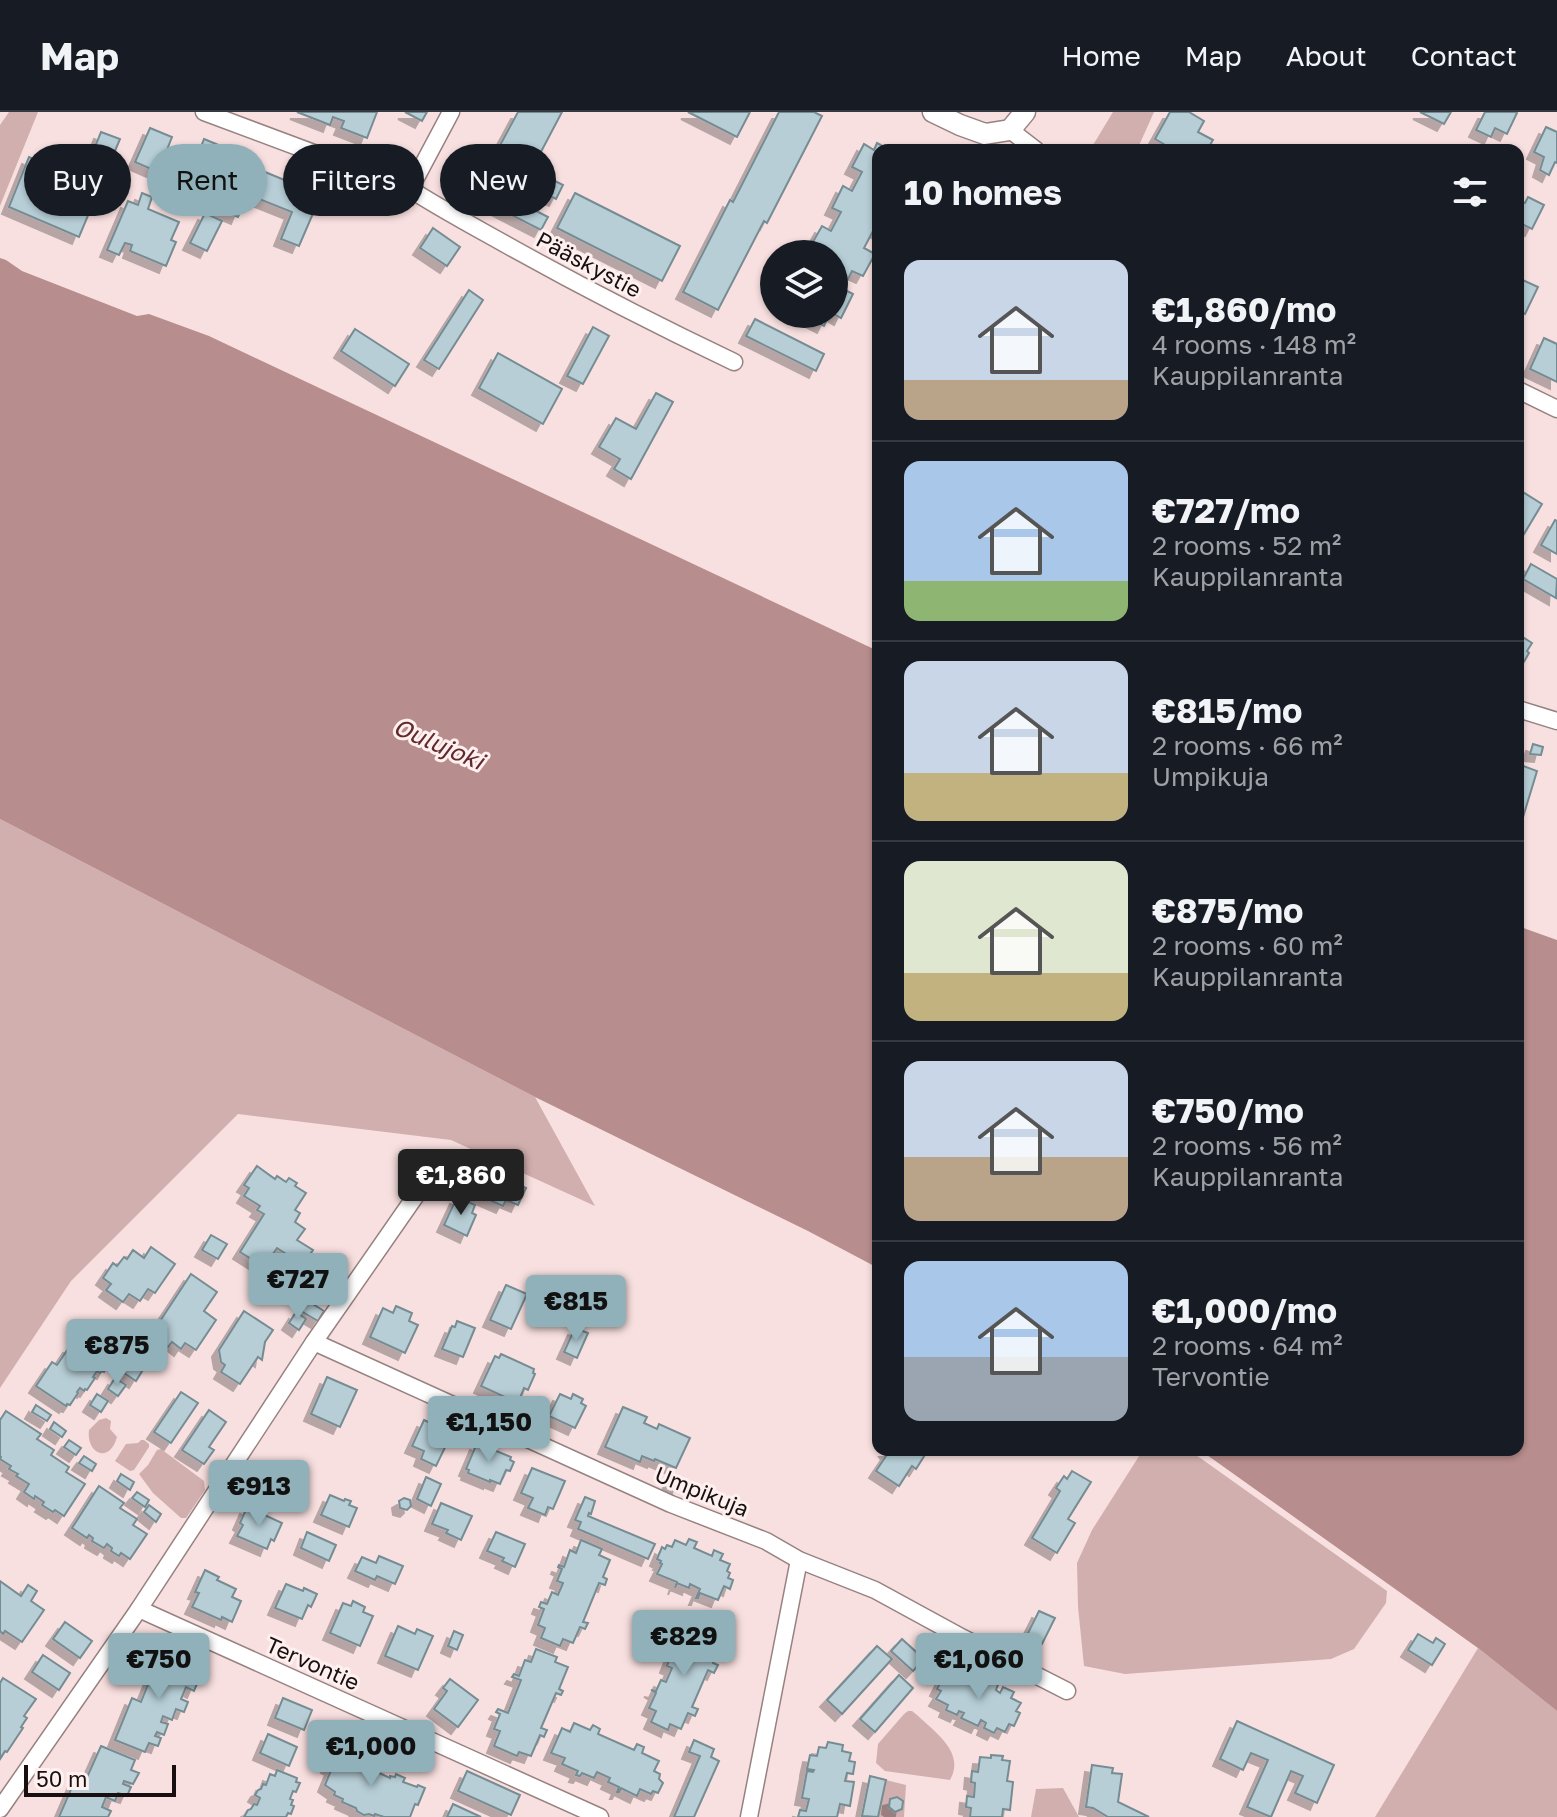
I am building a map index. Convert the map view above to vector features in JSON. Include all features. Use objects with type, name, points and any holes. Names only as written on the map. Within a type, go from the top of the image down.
[{"type":"street","name":"Pääskystie","points":[[204,112],[290,144]]},
{"type":"street","points":[[424,163],[451,112]]},
{"type":"street","points":[[933,112],[985,134],[1010,130],[1025,112]]},
{"type":"street","points":[[1010,130],[1028,144]]},
{"type":"street","name":"Pääskystie","points":[[424,198],[656,325],[734,362]]},
{"type":"street","points":[[1524,393],[1557,409]]},
{"type":"street","points":[[1524,711],[1557,721]]},
{"type":"street","points":[[0,1809],[139,1609],[314,1342],[435,1168]]},
{"type":"street","name":"Umpikuja","points":[[314,1342],[671,1504],[766,1541],[799,1560],[875,1590],[1067,1691]]},
{"type":"street","points":[[749,1817],[799,1560]]},
{"type":"street","name":"Tervontie","points":[[139,1609],[600,1817]]},
{"type":"shaded area","points":[[9,112],[38,112],[0,206],[0,125]]},
{"type":"shaded area","points":[[1113,112],[1154,112],[1140,144],[1094,144]]},
{"type":"shaded area","points":[[0,819],[535,1097],[595,1206],[451,1140],[238,1114],[71,1281],[0,1388]]},
{"type":"shaded area","points":[[106,1418],[111,1421],[110,1429],[117,1437],[109,1451],[99,1453],[91,1445],[89,1430],[99,1420]]},
{"type":"shaded area","points":[[141,1440],[149,1447],[134,1470],[130,1471],[115,1461],[126,1444]]},
{"type":"shaded area","points":[[161,1449],[204,1481],[205,1490],[186,1518],[181,1518],[153,1493],[139,1474]]},
{"type":"shaded area","points":[[1139,1456],[1197,1456],[1387,1591],[1386,1603],[1354,1649],[1331,1659],[1125,1674],[1084,1666],[1077,1563],[1092,1530]]},
{"type":"shaded area","points":[[1478,1648],[1557,1711],[1557,1817],[1375,1817]]},
{"type":"shaded area","points":[[908,1711],[932,1729],[951,1752],[954,1770],[950,1780],[885,1771],[876,1763],[878,1744]]},
{"type":"shaded area","points":[[886,1780],[906,1785],[904,1817],[878,1817]]},
{"type":"shaded area","points":[[1063,1788],[1079,1817],[1031,1817],[1036,1789]]},
{"type":"water","name":"Oulujoki","points":[[0,258],[22,271],[137,316],[149,314],[209,336],[872,648],[872,1265],[535,1097],[0,819]]},
{"type":"water","points":[[1524,928],[1557,940],[1557,1711],[1478,1648],[1208,1456],[1524,1456]]},
{"type":"building","points":[[297,112],[377,112],[367,138],[341,128],[344,121],[333,117],[330,125]]},
{"type":"building","points":[[405,112],[427,112],[422,121]]},
{"type":"building","points":[[518,112],[562,112],[545,144],[501,144]]},
{"type":"building","points":[[688,112],[750,112],[737,137]]},
{"type":"building","points":[[779,112],[814,112],[822,116],[718,310],[683,292]]},
{"type":"building","points":[[1170,112],[1189,112],[1204,121],[1198,132],[1213,140],[1211,144],[1164,144],[1155,139]]},
{"type":"building","points":[[1420,112],[1451,112],[1444,124]]},
{"type":"building","points":[[1485,112],[1517,113],[1507,134],[1495,128],[1491,137],[1476,130]]},
{"type":"building","points":[[1546,127],[1557,132],[1557,163],[1549,175],[1540,170],[1544,157],[1534,152]]},
{"type":"building","points":[[150,128],[172,137],[169,144],[147,144],[147,167],[135,162]]},
{"type":"building","points":[[101,132],[120,139],[118,144],[96,144]]},
{"type":"building","points":[[864,144],[872,149],[872,233],[864,248],[872,252],[872,260],[863,276],[852,271],[848,279],[848,240],[814,240],[822,226],[831,231],[841,212],[832,208],[843,186],[852,191],[862,172],[852,167]]},
{"type":"building","points":[[24,170],[24,213],[9,207]]},
{"type":"building","points":[[267,173],[283,179],[283,208],[267,202]]},
{"type":"building","points":[[556,182],[563,185],[556,199]]},
{"type":"building","points":[[142,193],[147,195],[147,216],[165,216],[179,222],[171,240],[176,242],[166,266],[130,251],[132,245],[125,243],[119,255],[107,250],[122,216],[131,216],[131,202],[138,205]]},
{"type":"building","points":[[575,193],[680,246],[662,281],[557,228]]},
{"type":"building","points":[[1528,197],[1544,205],[1532,229],[1524,225]]},
{"type":"building","points":[[30,216],[88,216],[79,237]]},
{"type":"building","points":[[204,216],[222,221],[207,251],[190,243]]},
{"type":"building","points":[[290,216],[312,216],[299,246],[281,239]]},
{"type":"building","points":[[514,216],[548,217],[541,230]]},
{"type":"building","points":[[433,228],[460,247],[447,266],[420,248]]},
{"type":"building","points":[[1524,281],[1538,287],[1524,314]]},
{"type":"building","points":[[469,290],[483,300],[439,369],[424,360]]},
{"type":"building","points":[[755,319],[760,322],[760,328],[773,328],[824,354],[816,371],[746,336]]},
{"type":"building","points":[[593,327],[609,336],[583,384],[567,376]]},
{"type":"building","points":[[355,329],[409,364],[395,386],[341,351]]},
{"type":"building","points":[[1544,338],[1557,344],[1557,382],[1530,369]]},
{"type":"building","points":[[498,353],[562,389],[543,424],[479,388]]},
{"type":"building","points":[[656,393],[673,402],[631,479],[614,469],[620,459],[599,447],[616,418],[636,429]]},
{"type":"building","points":[[1524,493],[1542,504],[1524,534]]},
{"type":"building","points":[[1557,521],[1557,554],[1541,545]]},
{"type":"building","points":[[1531,564],[1557,579],[1556,598],[1524,580]]},
{"type":"building","points":[[1524,638],[1532,643],[1527,651],[1529,653],[1524,662]]},
{"type":"building","points":[[1533,744],[1543,747],[1541,755],[1530,754]]},
{"type":"building","points":[[1524,766],[1537,771],[1524,814]]},
{"type":"building","points":[[471,1160],[526,1188],[518,1205],[506,1200],[503,1206],[464,1189],[467,1183],[462,1180]]},
{"type":"building","points":[[257,1166],[275,1179],[277,1176],[286,1182],[289,1178],[306,1193],[295,1210],[300,1213],[295,1222],[305,1229],[297,1240],[313,1250],[303,1265],[277,1248],[264,1267],[240,1252],[264,1214],[257,1210],[260,1206],[244,1196],[249,1188],[244,1185]]},
{"type":"building","points":[[457,1197],[475,1205],[472,1213],[476,1215],[467,1236],[444,1225]]},
{"type":"building","points":[[211,1235],[227,1244],[218,1259],[202,1250]]},
{"type":"building","points":[[151,1247],[175,1264],[155,1293],[148,1289],[140,1301],[129,1294],[123,1302],[106,1290],[111,1284],[103,1278],[113,1263],[117,1266],[133,1250],[144,1258]]},
{"type":"building","points":[[191,1274],[217,1292],[204,1311],[216,1320],[196,1350],[185,1343],[181,1349],[172,1342],[168,1347],[148,1333],[155,1322],[158,1324]]},
{"type":"building","points":[[506,1285],[527,1294],[511,1329],[490,1320]]},
{"type":"building","points":[[308,1301],[324,1311],[318,1321],[301,1311]]},
{"type":"building","points":[[396,1306],[412,1313],[409,1321],[418,1325],[405,1353],[370,1337],[383,1308],[393,1313]]},
{"type":"building","points":[[244,1311],[273,1330],[265,1342],[262,1360],[258,1357],[240,1384],[221,1372],[225,1365],[221,1362],[219,1350]]},
{"type":"building","points":[[296,1312],[306,1319],[299,1330],[289,1323]]},
{"type":"building","points":[[457,1321],[475,1328],[463,1357],[442,1349]]},
{"type":"building","points":[[127,1323],[136,1330],[131,1338],[121,1331]]},
{"type":"building","points":[[575,1328],[588,1333],[577,1358],[564,1352]]},
{"type":"building","points":[[87,1330],[116,1350],[104,1372],[97,1371],[87,1390],[80,1388],[70,1405],[66,1406],[36,1386],[52,1362],[57,1365],[70,1346],[74,1349]]},
{"type":"building","points":[[501,1354],[534,1369],[528,1390],[524,1388],[518,1403],[481,1386],[495,1356],[499,1358]]},
{"type":"building","points":[[132,1360],[144,1368],[136,1381],[124,1373]]},
{"type":"building","points":[[327,1377],[357,1390],[340,1427],[311,1414]]},
{"type":"building","points":[[115,1378],[126,1385],[118,1396],[108,1389]]},
{"type":"building","points":[[181,1392],[198,1403],[171,1443],[154,1432]]},
{"type":"building","points":[[97,1394],[108,1401],[101,1412],[90,1405]]},
{"type":"building","points":[[560,1394],[571,1399],[573,1394],[583,1399],[581,1403],[586,1406],[575,1428],[549,1416]]},
{"type":"building","points":[[36,1405],[51,1415],[47,1421],[32,1412]]},
{"type":"building","points":[[623,1407],[647,1417],[644,1423],[657,1429],[659,1424],[690,1438],[676,1468],[642,1456],[640,1462],[605,1447]]},
{"type":"building","points":[[209,1410],[226,1422],[209,1447],[214,1450],[204,1464],[182,1450]]},
{"type":"building","points":[[6,1411],[41,1434],[37,1439],[54,1450],[51,1455],[69,1467],[66,1472],[85,1484],[64,1516],[24,1492],[29,1484],[16,1476],[18,1474],[9,1469],[11,1466],[0,1459],[0,1420]]},
{"type":"building","points":[[424,1420],[452,1433],[436,1466],[421,1459],[424,1451],[412,1446]]},
{"type":"building","points":[[54,1422],[66,1431],[62,1437],[50,1429]]},
{"type":"building","points":[[69,1440],[81,1448],[76,1455],[64,1447]]},
{"type":"building","points":[[477,1443],[511,1457],[510,1460],[514,1462],[510,1471],[506,1470],[500,1484],[468,1473],[466,1469]]},
{"type":"building","points":[[84,1456],[96,1464],[92,1471],[79,1463]]},
{"type":"building","points":[[886,1456],[924,1456],[916,1469],[912,1466],[899,1486],[876,1471]]},
{"type":"building","points":[[532,1468],[565,1481],[553,1509],[548,1507],[545,1515],[528,1508],[533,1498],[521,1493]]},
{"type":"building","points":[[1072,1471],[1091,1482],[1068,1519],[1075,1523],[1057,1553],[1032,1538],[1060,1491],[1056,1488]]},
{"type":"building","points":[[121,1474],[134,1482],[130,1490],[117,1481]]},
{"type":"building","points":[[426,1477],[441,1484],[431,1506],[417,1499]]},
{"type":"building","points":[[672,1477],[681,1481],[677,1492],[667,1488]]},
{"type":"building","points":[[99,1486],[124,1503],[120,1508],[137,1519],[133,1525],[147,1534],[130,1559],[111,1551],[107,1544],[104,1548],[92,1541],[89,1535],[87,1538],[72,1528]]},
{"type":"building","points":[[137,1492],[149,1500],[145,1507],[132,1498]]},
{"type":"building","points":[[330,1495],[351,1501],[349,1505],[357,1508],[349,1527],[321,1515]]},
{"type":"building","points":[[585,1497],[595,1501],[588,1516],[655,1544],[648,1559],[578,1529],[581,1522],[575,1520]]},
{"type":"building","points":[[404,1498],[410,1500],[411,1506],[407,1510],[400,1508],[399,1501]]},
{"type":"building","points":[[441,1503],[472,1516],[461,1540],[446,1533],[448,1530],[432,1524]]},
{"type":"building","points":[[149,1505],[161,1514],[156,1522],[144,1512]]},
{"type":"building","points":[[247,1507],[282,1523],[267,1549],[237,1536]]},
{"type":"building","points":[[307,1532],[336,1545],[329,1561],[301,1548]]},
{"type":"building","points":[[496,1532],[525,1544],[515,1567],[487,1551]]},
{"type":"building","points":[[689,1539],[697,1542],[694,1548],[712,1556],[714,1550],[723,1554],[720,1560],[730,1564],[728,1578],[733,1580],[730,1589],[724,1586],[718,1600],[700,1593],[696,1598],[700,1589],[677,1583],[675,1588],[677,1582],[657,1574],[662,1564],[657,1559],[662,1547],[672,1547],[675,1540],[686,1545]]},
{"type":"building","points":[[581,1540],[602,1549],[599,1555],[610,1560],[603,1577],[607,1579],[605,1585],[599,1583],[583,1622],[588,1623],[585,1629],[580,1627],[573,1643],[563,1639],[560,1646],[541,1638],[545,1628],[538,1625],[544,1609],[539,1607],[541,1602],[547,1604],[552,1592],[558,1595],[563,1583],[557,1581],[562,1569],[558,1567],[564,1567],[570,1550],[576,1553]]},
{"type":"building","points":[[379,1556],[403,1566],[395,1584],[355,1571],[362,1557],[376,1563]]},
{"type":"building","points":[[205,1570],[236,1589],[232,1597],[241,1601],[232,1622],[192,1607]]},
{"type":"building","points":[[0,1581],[21,1596],[28,1585],[37,1591],[31,1601],[44,1610],[22,1642],[0,1631]]},
{"type":"building","points":[[286,1584],[317,1594],[302,1619],[275,1608]]},
{"type":"building","points":[[353,1601],[365,1607],[363,1612],[373,1616],[360,1646],[330,1633],[343,1603],[351,1606]]},
{"type":"building","points":[[1039,1611],[1055,1618],[1042,1644],[1026,1637]]},
{"type":"building","points":[[65,1622],[92,1641],[80,1658],[53,1639]]},
{"type":"building","points":[[690,1624],[713,1634],[710,1641],[721,1645],[713,1663],[718,1665],[714,1673],[708,1670],[692,1707],[698,1709],[695,1716],[688,1713],[681,1729],[670,1724],[668,1730],[651,1722],[656,1711],[649,1708],[656,1693],[651,1690],[656,1691],[661,1680],[666,1682],[672,1668],[667,1666],[672,1653],[670,1649],[673,1651],[681,1633],[685,1635]]},
{"type":"building","points":[[398,1626],[415,1634],[417,1629],[433,1636],[418,1670],[385,1656]]},
{"type":"building","points":[[454,1631],[463,1635],[457,1650],[448,1646]]},
{"type":"building","points":[[1418,1634],[1433,1643],[1436,1638],[1445,1644],[1432,1665],[1408,1650]]},
{"type":"building","points":[[902,1639],[924,1659],[913,1671],[891,1651]]},
{"type":"building","points":[[171,1646],[188,1653],[184,1661],[200,1668],[194,1691],[186,1687],[181,1699],[188,1702],[184,1712],[176,1709],[172,1720],[163,1716],[161,1722],[168,1724],[164,1735],[157,1732],[155,1736],[161,1738],[158,1746],[149,1743],[145,1752],[115,1740],[132,1698],[141,1702],[161,1652],[168,1654]]},
{"type":"building","points":[[877,1646],[892,1659],[842,1714],[827,1700]]},
{"type":"building","points":[[536,1649],[557,1657],[555,1662],[568,1667],[559,1689],[563,1691],[561,1695],[556,1693],[541,1728],[547,1730],[544,1737],[540,1735],[531,1756],[519,1752],[517,1756],[494,1746],[500,1731],[494,1729],[500,1714],[496,1712],[498,1709],[508,1713],[521,1680],[512,1677],[514,1674],[519,1676],[525,1660],[531,1662]]},
{"type":"building","points":[[43,1655],[70,1673],[59,1690],[32,1672]]},
{"type":"building","points":[[964,1668],[973,1673],[970,1678],[977,1682],[980,1676],[998,1685],[996,1690],[1000,1693],[1003,1687],[1014,1692],[1011,1698],[1021,1703],[1016,1711],[1020,1713],[1014,1726],[1009,1724],[1005,1732],[997,1728],[994,1733],[984,1728],[986,1723],[981,1720],[978,1726],[961,1718],[964,1713],[959,1711],[957,1715],[946,1710],[948,1705],[936,1699],[941,1691],[937,1689],[942,1679],[947,1680],[951,1672],[960,1676]]},
{"type":"building","points":[[899,1675],[913,1688],[875,1732],[860,1719]]},
{"type":"building","points":[[3,1678],[36,1699],[24,1716],[27,1718],[23,1728],[0,1759],[0,1683]]},
{"type":"building","points":[[450,1679],[478,1700],[458,1727],[434,1709],[447,1691],[443,1688]]},
{"type":"building","points":[[283,1698],[312,1710],[304,1730],[275,1718]]},
{"type":"building","points":[[1237,1721],[1334,1765],[1317,1803],[1295,1793],[1303,1776],[1291,1771],[1271,1817],[1247,1807],[1268,1760],[1251,1753],[1243,1770],[1220,1759]]},
{"type":"building","points":[[574,1723],[590,1730],[593,1725],[600,1729],[598,1734],[634,1750],[637,1744],[644,1747],[642,1753],[659,1761],[654,1771],[660,1774],[659,1779],[663,1783],[658,1793],[653,1791],[651,1794],[640,1789],[637,1796],[621,1788],[617,1792],[619,1787],[608,1782],[610,1778],[597,1772],[594,1778],[582,1773],[576,1775],[578,1771],[562,1764],[565,1758],[551,1753],[562,1728],[570,1732]]},
{"type":"building","points":[[268,1734],[297,1747],[289,1766],[260,1753]]},
{"type":"building","points":[[694,1740],[714,1749],[711,1757],[719,1761],[694,1817],[674,1817],[700,1756],[689,1752]]},
{"type":"building","points":[[828,1742],[843,1745],[842,1751],[851,1753],[849,1761],[855,1762],[853,1774],[847,1773],[845,1781],[854,1782],[850,1806],[840,1804],[837,1817],[798,1817],[800,1810],[806,1811],[809,1799],[802,1798],[807,1771],[814,1770],[807,1769],[810,1755],[817,1756],[819,1747],[826,1748]]},
{"type":"building","points":[[101,1746],[135,1760],[131,1770],[139,1773],[133,1784],[124,1781],[123,1784],[131,1787],[127,1796],[118,1793],[115,1801],[106,1797],[102,1807],[111,1811],[108,1817],[59,1817],[75,1780],[84,1784]]},
{"type":"building","points":[[336,1747],[344,1751],[342,1755],[357,1761],[358,1757],[366,1760],[364,1765],[368,1768],[390,1778],[396,1774],[405,1778],[403,1782],[425,1788],[410,1817],[364,1815],[334,1795],[335,1792],[325,1785],[332,1768],[328,1766]]},
{"type":"building","points":[[991,1755],[1003,1756],[1002,1760],[1010,1761],[1007,1781],[1013,1782],[1010,1810],[1003,1809],[1002,1817],[970,1817],[971,1808],[966,1807],[967,1796],[974,1797],[972,1771],[978,1772],[980,1757],[991,1758]]},
{"type":"building","points":[[1092,1765],[1113,1768],[1112,1773],[1122,1774],[1118,1802],[1149,1817],[1108,1817],[1086,1807]]},
{"type":"building","points":[[277,1770],[297,1778],[296,1782],[300,1783],[290,1799],[294,1806],[291,1814],[288,1813],[286,1817],[244,1817],[254,1804],[257,1805],[260,1798],[255,1795],[258,1790],[263,1784],[266,1785],[270,1774],[275,1776]]},
{"type":"building","points":[[467,1771],[520,1795],[511,1815],[458,1791]]},
{"type":"building","points":[[870,1776],[886,1780],[878,1817],[862,1816]]},
{"type":"building","points":[[897,1797],[903,1801],[902,1809],[895,1812],[889,1807],[890,1799]]},
{"type":"building","points":[[453,1804],[481,1817],[447,1817]]}]
